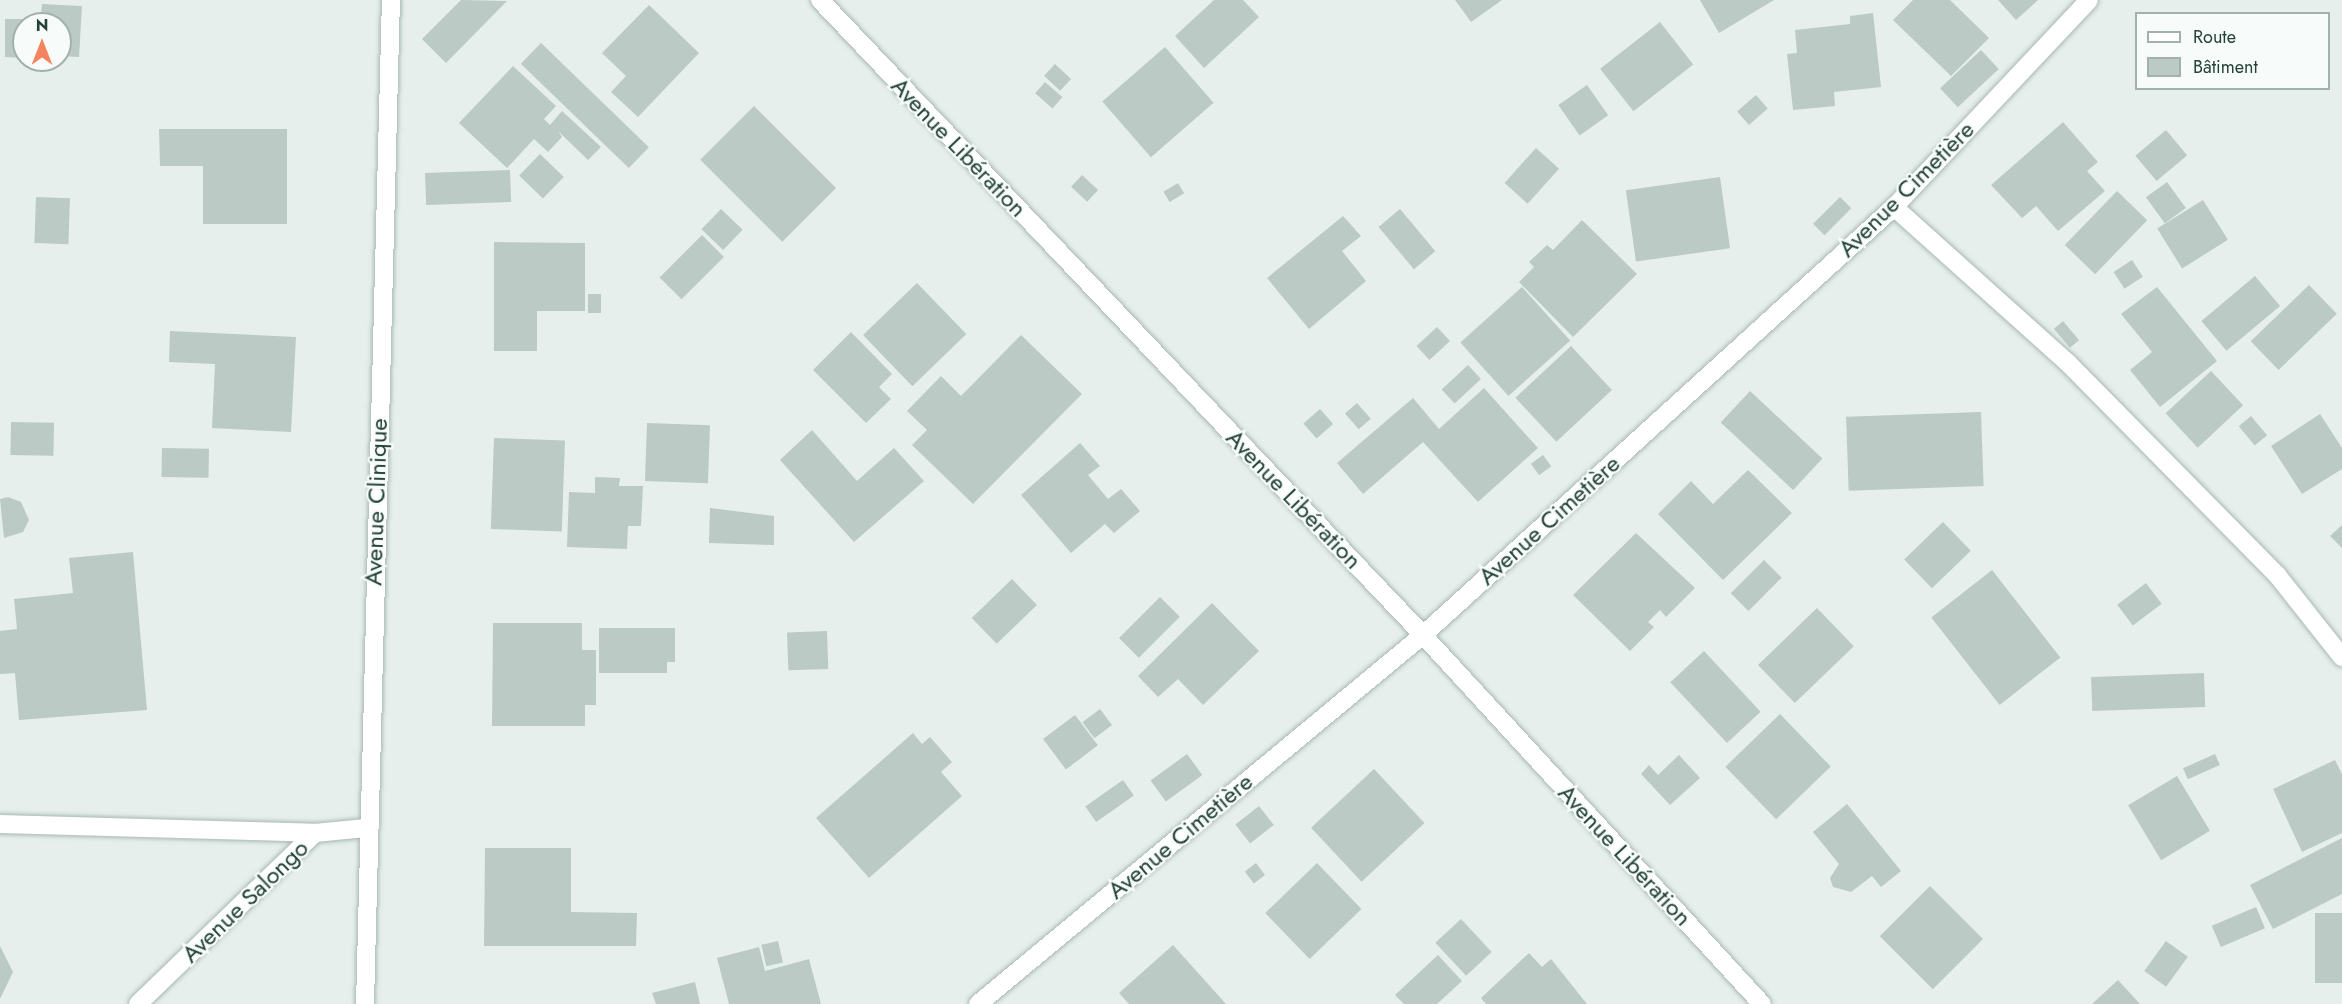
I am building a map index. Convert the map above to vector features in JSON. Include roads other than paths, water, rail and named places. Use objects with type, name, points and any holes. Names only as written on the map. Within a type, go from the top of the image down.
[{"type":"street","name":"Avenue Clinique","points":[[365,1004],[366,828],[391,0]]},
{"type":"street","name":"Avenue Libération","points":[[820,0],[1423,635],[1762,1004]]},
{"type":"street","name":"Avenue Cimetière","points":[[978,1004],[1423,635],[1894,207],[2089,0]]},
{"type":"street","points":[[1894,207],[2068,363],[2277,575],[2342,657]]},
{"type":"street","points":[[0,824],[315,833]]},
{"type":"street","name":"Avenue Salongo","points":[[138,1004],[315,833],[366,828]]}]
